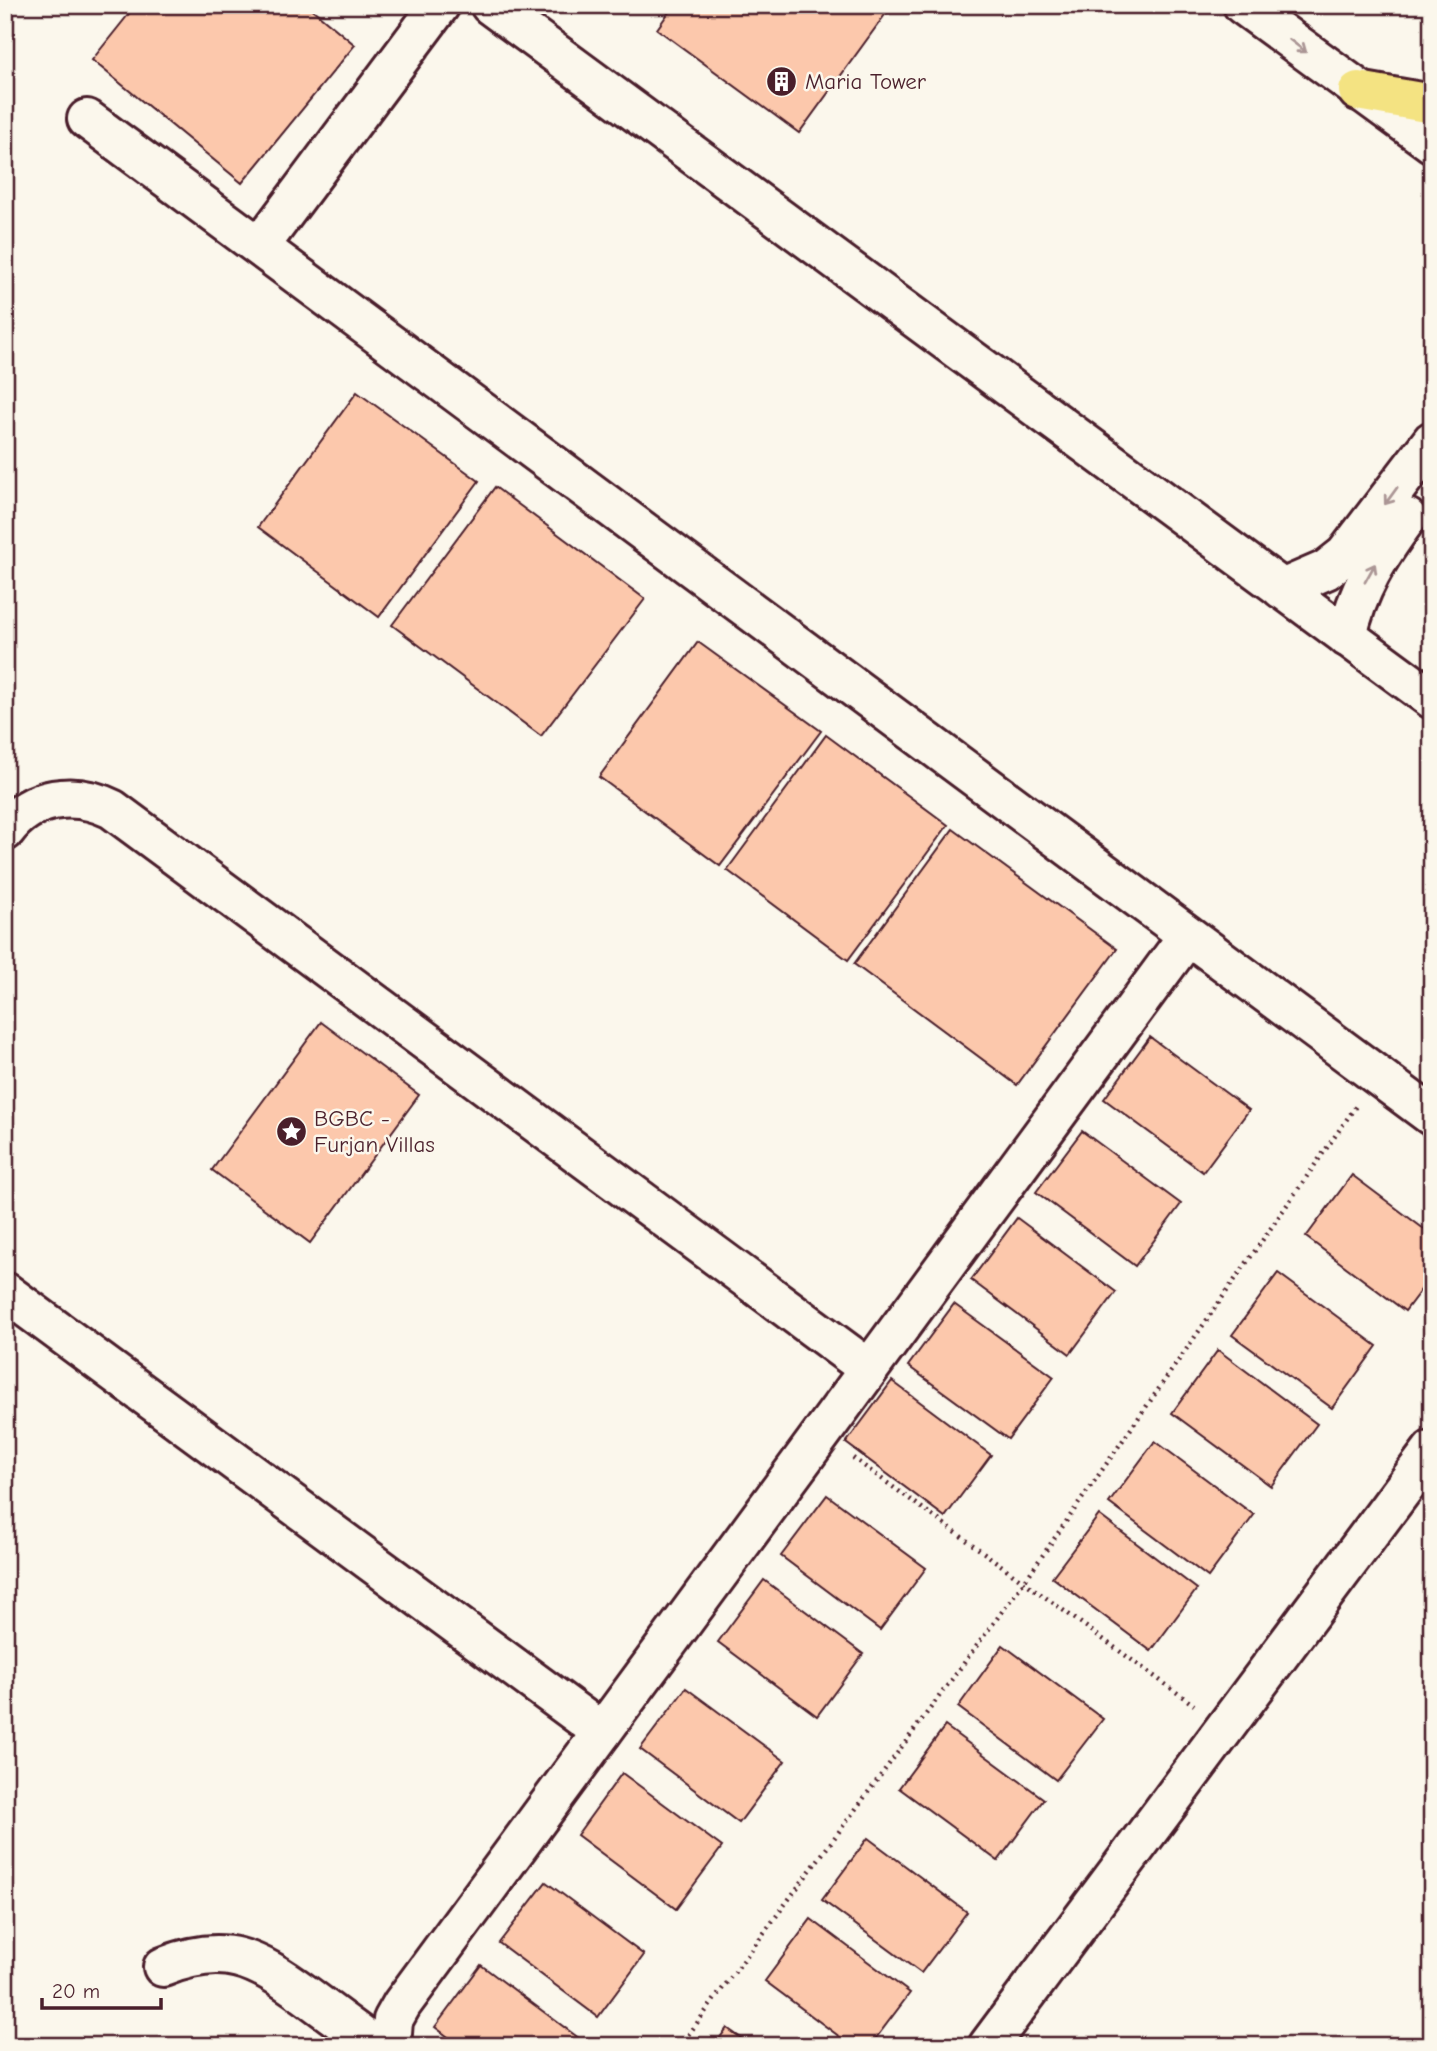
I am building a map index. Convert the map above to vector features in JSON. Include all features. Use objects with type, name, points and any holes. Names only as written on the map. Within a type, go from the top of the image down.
[{"type":"main road","points":[[1358,91],[1432,104]]},
{"type":"street","points":[[260,246],[440,5]]},
{"type":"street","points":[[489,5],[1432,699]]},
{"type":"street","points":[[1243,5],[1432,143]]},
{"type":"street","points":[[87,119],[1432,1116]]},
{"type":"street","points":[[1282,589],[1326,570],[1345,555],[1432,441]]},
{"type":"street","points":[[1347,637],[1356,603],[1370,571],[1432,485]]},
{"type":"street","points":[[5,831],[34,807],[61,798],[89,798],[112,809],[869,1369]]},
{"type":"street","points":[[391,2046],[393,2020],[402,2004],[1187,937]]},
{"type":"street","points":[[5,1292],[602,1732]]},
{"type":"street","points":[[988,2046],[1432,1450]]},
{"type":"street","points":[[163,1967],[190,1956],[218,1953],[246,1958],[271,1969],[376,2046]]},
{"type":"path","points":[[680,2046],[1024,1582],[1377,1076]]},
{"type":"path","points":[[821,1435],[1226,1727]]},
{"type":"building","points":[[136,5],[307,5],[355,45],[242,183],[92,60]]},
{"type":"building","name":"Maria Tower","points":[[674,5],[892,5],[799,133],[657,29]]},
{"type":"building","points":[[357,392],[479,481],[379,617],[258,527]]},
{"type":"building","points":[[495,487],[645,599],[541,736],[392,625]]},
{"type":"building","points":[[698,642],[821,731],[720,866],[599,777]]},
{"type":"building","points":[[826,735],[948,825],[848,960],[727,870]]},
{"type":"building","points":[[953,829],[1117,949],[1017,1085],[854,964]]},
{"type":"building","points":[[321,1022],[419,1095],[310,1243],[212,1170]]},
{"type":"building","points":[[1150,1037],[1249,1110],[1203,1172],[1104,1099]]},
{"type":"building","points":[[1082,1131],[1181,1204],[1135,1266],[1036,1192]]},
{"type":"building","points":[[1352,1175],[1432,1235],[1432,1275],[1405,1311],[1306,1237]]},
{"type":"building","points":[[1017,1218],[1116,1292],[1070,1354],[971,1280]]},
{"type":"building","points":[[1278,1273],[1377,1346],[1332,1408],[1232,1335]]},
{"type":"building","points":[[954,1304],[1054,1377],[1008,1439],[908,1366]]},
{"type":"building","points":[[1218,1350],[1317,1424],[1271,1486],[1172,1413]]},
{"type":"building","points":[[892,1381],[991,1455],[945,1517],[846,1443]]},
{"type":"building","points":[[1155,1441],[1254,1515],[1208,1577],[1109,1503]]},
{"type":"building","points":[[827,1495],[926,1568],[880,1630],[781,1556]]},
{"type":"building","points":[[1099,1515],[1197,1589],[1151,1651],[1052,1577]]},
{"type":"building","points":[[764,1580],[863,1654],[817,1716],[718,1642]]},
{"type":"building","points":[[1003,1645],[1103,1719],[1056,1780],[958,1707]]},
{"type":"building","points":[[686,1688],[785,1761],[739,1823],[640,1749]]},
{"type":"building","points":[[945,1726],[1044,1799],[998,1861],[899,1788]]},
{"type":"building","points":[[622,1773],[722,1847],[676,1909],[577,1835]]},
{"type":"building","points":[[868,1838],[967,1912],[921,1973],[822,1900]]},
{"type":"building","points":[[546,1882],[644,1955],[598,2017],[499,1943]]},
{"type":"building","points":[[811,1919],[910,1993],[870,2046],[852,2046],[765,1981]]},
{"type":"building","points":[[481,1965],[580,2039],[575,2046],[460,2046],[435,2027]]},
{"type":"building","points":[[727,2028],[752,2046],[714,2046]]},
{"type":"place","name":"Maria Tower","points":[[782,81]]},
{"type":"place","name":"BGBC - Furjan Villas","points":[[291,1131]]}]
